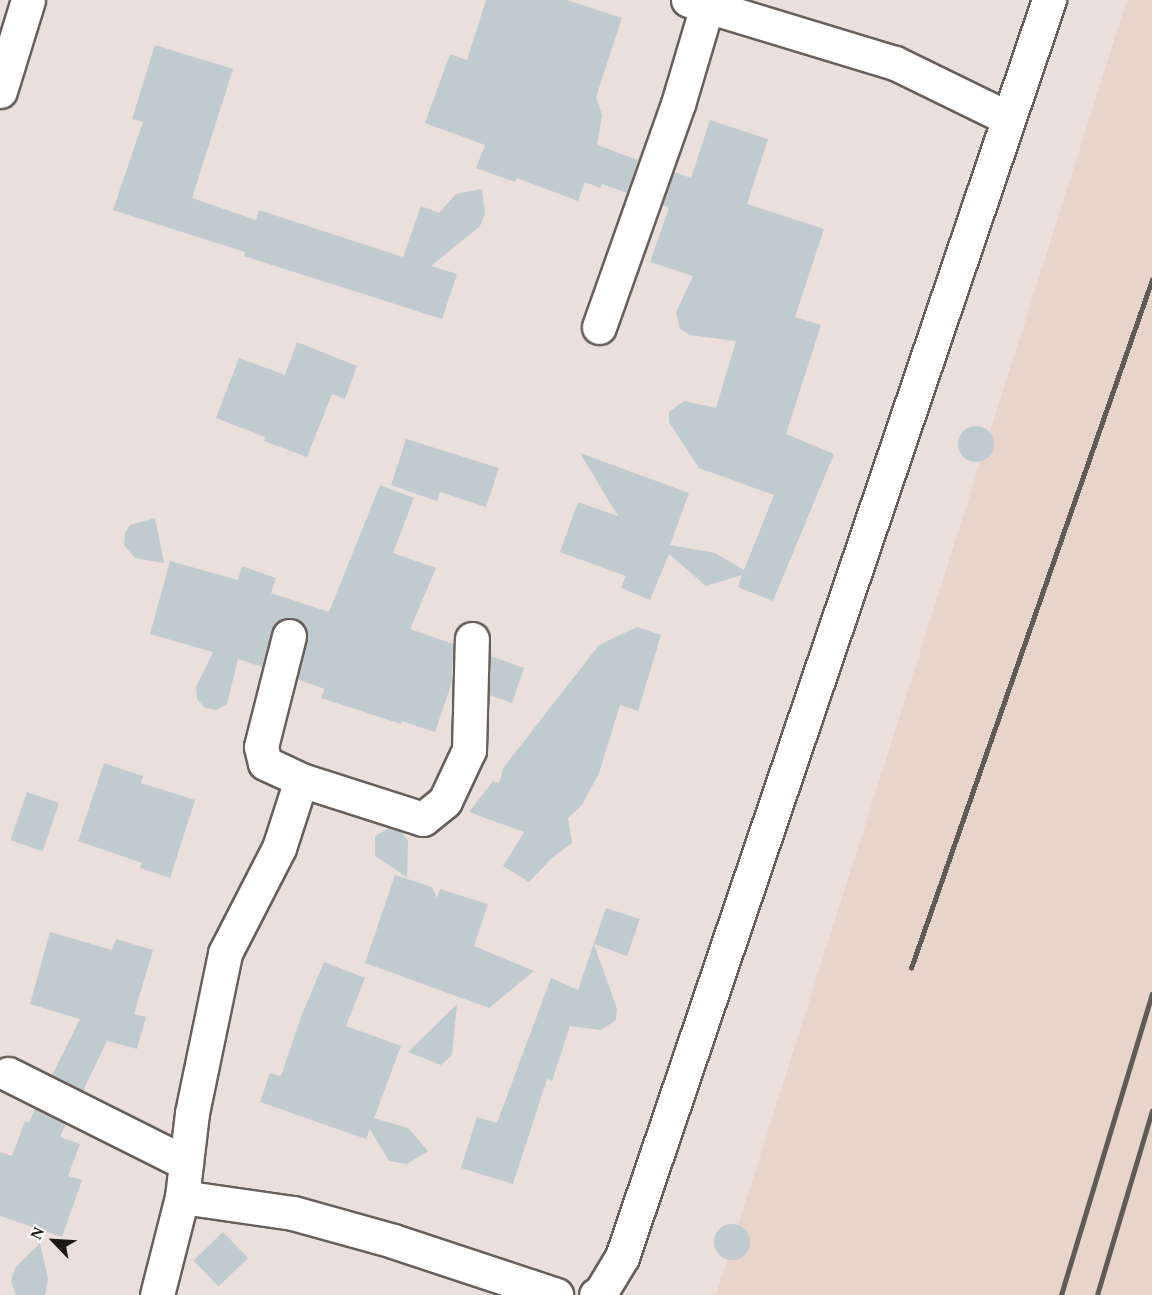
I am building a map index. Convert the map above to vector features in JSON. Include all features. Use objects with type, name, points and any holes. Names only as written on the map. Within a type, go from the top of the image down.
[{"type":"street","points":[[0,91],[28,0]]},
{"type":"street","points":[[596,1295],[599,1295],[622,1257],[1049,0]]},
{"type":"street","points":[[599,327],[678,104],[698,3],[895,63],[1008,118]]},
{"type":"street","points":[[289,636],[261,747],[266,763],[302,780],[423,819],[445,801],[469,750],[472,639]]},
{"type":"street","points":[[157,1295],[182,1197],[192,1113],[225,953],[279,848],[302,780]]},
{"type":"street","points":[[8,1074],[186,1162]]},
{"type":"street","points":[[182,1197],[293,1213],[393,1241],[556,1295]]},
{"type":"shaded area","points":[[1127,0],[1152,0],[1152,1295],[716,1295]]},
{"type":"building","points":[[486,0],[567,0],[622,18],[596,97],[602,115],[597,145],[638,160],[627,193],[602,184],[600,188],[585,182],[578,201],[517,178],[515,182],[476,168],[485,145],[425,123],[450,54],[467,60]]},
{"type":"building","points":[[155,45],[233,69],[192,198],[256,220],[259,210],[403,257],[421,206],[439,213],[456,194],[482,189],[485,214],[480,226],[431,266],[457,274],[442,319],[244,256],[245,252],[113,210],[143,122],[132,119]]},
{"type":"building","points":[[710,120],[768,139],[747,204],[824,229],[795,317],[821,325],[786,434],[834,454],[773,601],[738,587],[742,575],[706,586],[669,554],[650,600],[621,588],[626,576],[560,552],[578,502],[618,516],[580,453],[689,493],[670,545],[715,553],[744,570],[774,495],[699,468],[669,422],[669,412],[684,401],[716,408],[736,341],[690,335],[680,329],[676,312],[693,276],[650,262],[669,208],[662,205],[674,172],[691,178]]},
{"type":"building","points":[[297,342],[357,366],[345,399],[332,394],[307,457],[264,441],[265,437],[216,418],[239,358],[285,375]]},
{"type":"building","points":[[976,426],[989,431],[994,444],[989,457],[976,462],[963,457],[958,444],[963,431]]},
{"type":"building","points":[[406,439],[499,468],[486,507],[440,492],[437,501],[391,485]]},
{"type":"building","points":[[380,485],[414,498],[393,553],[436,568],[410,629],[453,644],[452,682],[435,732],[402,721],[401,724],[321,698],[325,689],[297,679],[307,631],[302,623],[293,618],[283,618],[275,623],[262,667],[238,659],[227,704],[217,710],[205,708],[197,699],[196,687],[213,652],[150,634],[170,561],[238,580],[242,566],[276,578],[271,593],[329,612]]},
{"type":"building","points":[[155,518],[164,563],[135,558],[124,545],[125,533],[130,525]]},
{"type":"building","points":[[637,627],[661,635],[638,711],[620,705],[599,773],[582,805],[568,818],[572,843],[553,857],[529,882],[503,866],[524,832],[469,812],[493,781],[499,783],[504,767],[599,645]]},
{"type":"building","points":[[490,656],[524,668],[512,703],[489,695]]},
{"type":"building","points":[[104,763],[143,776],[141,783],[195,800],[170,878],[140,868],[142,863],[78,841]]},
{"type":"building","points":[[27,792],[59,803],[43,851],[10,840]]},
{"type":"building","points":[[389,828],[401,832],[408,841],[407,877],[375,856],[375,836]]},
{"type":"building","points":[[395,875],[432,887],[437,898],[440,889],[488,904],[474,946],[534,971],[489,1008],[365,963]]},
{"type":"building","points":[[606,908],[640,919],[627,956],[594,944],[617,1009],[616,1020],[601,1030],[570,1026],[552,1081],[547,1079],[513,1184],[461,1168],[477,1117],[497,1123],[551,978],[578,990]]},
{"type":"building","points":[[50,932],[112,950],[116,939],[153,950],[134,1014],[146,1017],[137,1049],[107,1041],[83,1091],[52,1075],[80,1019],[30,1004]]},
{"type":"building","points":[[324,962],[365,978],[346,1026],[401,1046],[374,1118],[408,1128],[428,1151],[407,1164],[389,1161],[370,1129],[366,1139],[260,1102],[270,1073],[281,1076],[301,1017]]},
{"type":"building","points":[[457,1004],[452,1055],[441,1065],[408,1052]]},
{"type":"building","points":[[35,1109],[66,1124],[60,1137],[80,1144],[68,1176],[82,1180],[62,1237],[0,1216],[0,1152],[12,1156],[25,1121],[29,1122]]},
{"type":"building","points":[[732,1224],[745,1229],[750,1242],[745,1255],[732,1260],[719,1255],[714,1242],[719,1229]]},
{"type":"building","points":[[223,1232],[248,1258],[219,1286],[194,1260]]},
{"type":"building","points":[[40,1243],[48,1279],[45,1295],[16,1295],[11,1281],[15,1268]]},
{"type":"railway","points":[[911,968],[1152,280]]},
{"type":"railway","points":[[1061,1295],[1152,994]]},
{"type":"railway","points":[[1097,1295],[1152,1111]]}]
